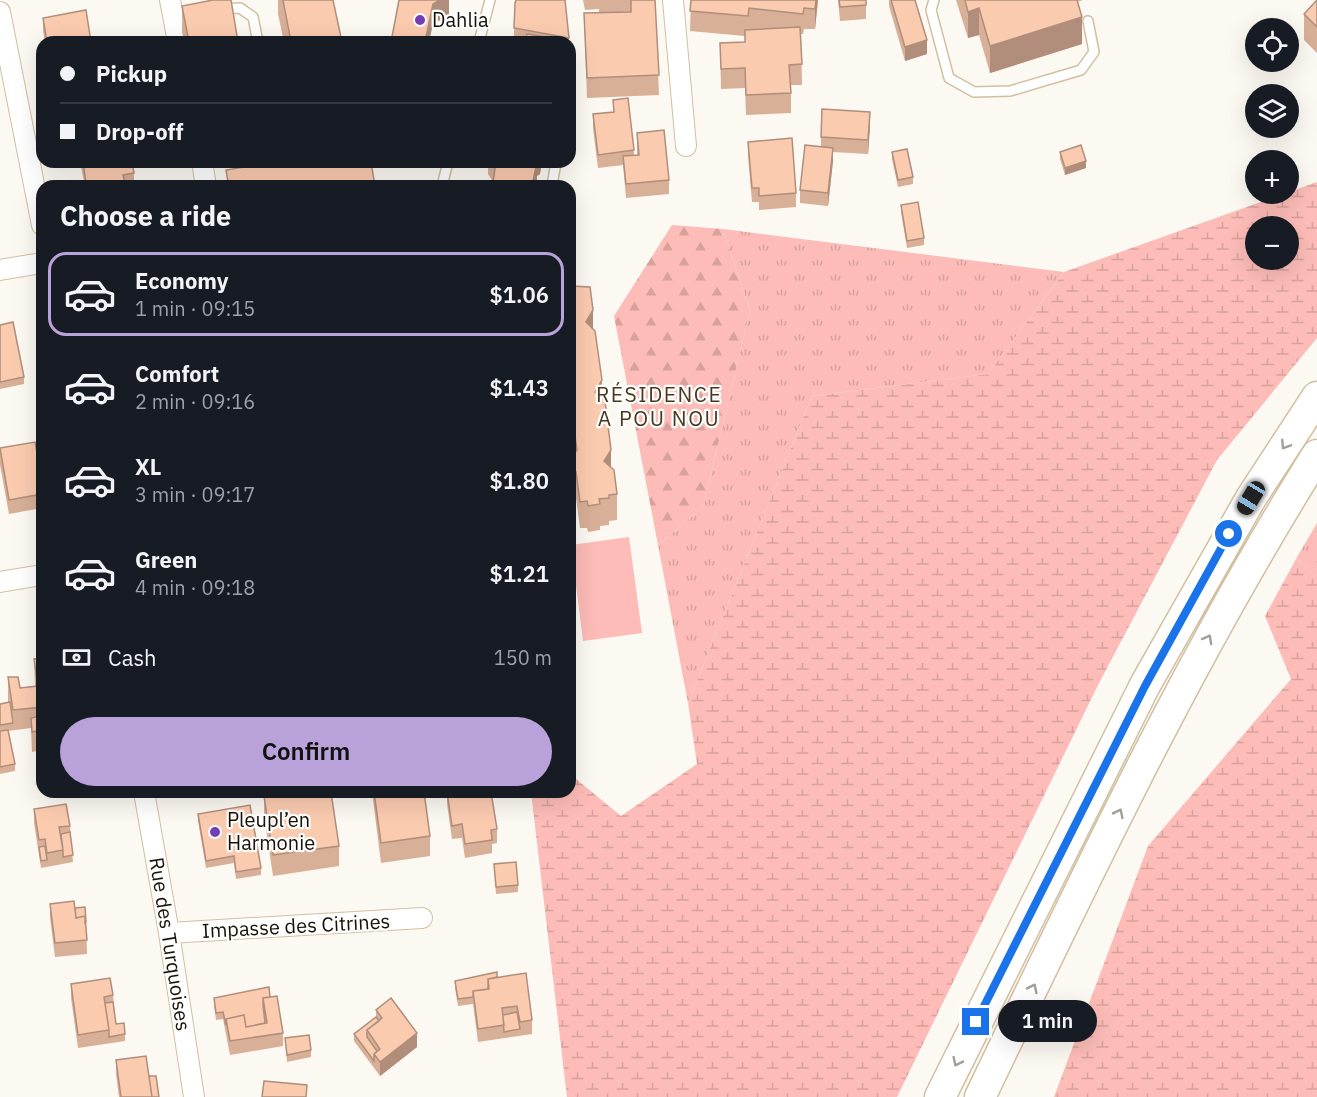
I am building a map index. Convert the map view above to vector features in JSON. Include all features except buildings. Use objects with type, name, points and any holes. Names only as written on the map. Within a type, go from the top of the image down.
[{"type":"main road","points":[[940,1097],[1145,686],[1251,498],[1317,397]]},
{"type":"main road","points":[[980,1097],[1177,696],[1234,591],[1317,455]]},
{"type":"street","points":[[673,0],[686,146]]},
{"type":"street","points":[[176,8],[178,36]]},
{"type":"street","points":[[0,13],[36,195]]},
{"type":"street","points":[[0,270],[36,264]]},
{"type":"street","points":[[0,582],[36,575]]},
{"type":"street","name":"Rue des Turquoises","points":[[145,798],[170,933],[194,1097]]},
{"type":"street","name":"Impasse des Citrines","points":[[170,933],[422,918]]},
{"type":"lane","points":[[481,36],[490,0]]},
{"type":"lane","points":[[934,0],[931,10],[949,78],[974,92],[1010,90],[1081,70],[1094,52],[1088,21]]},
{"type":"lane","points":[[206,10],[240,8],[253,17],[257,36]]},
{"type":"green space","points":[[1317,182],[1317,338],[1217,460],[1098,685],[897,1097],[567,1097],[532,798],[576,798],[576,779],[621,816],[697,764],[688,703],[812,396],[988,374],[1064,272],[1255,204],[1299,204],[1299,188]]},
{"type":"green space","points":[[672,225],[723,229],[750,311],[703,507],[658,545],[614,316]]},
{"type":"green space","points":[[723,229],[1064,272],[988,374],[812,396],[688,703],[658,545],[703,507],[750,311]]},
{"type":"green space","points":[[1317,523],[1317,577],[1296,559]]},
{"type":"green space","points":[[629,537],[642,633],[583,641],[576,585],[576,544]]},
{"type":"green space","points":[[1296,559],[1317,577],[1317,1097],[1054,1097],[1148,846],[1291,679],[1265,616]]},
{"type":"place","name":"Dahlia","points":[[420,20]]},
{"type":"place","name":"Pleupl’en Harmonie","points":[[215,832]]},
{"type":"district","name":"RÉSIDENCE A POU NOU","points":[[659,407]]},
{"type":"route","points":[[976,1022],[1145,686],[1229,534]]}]
